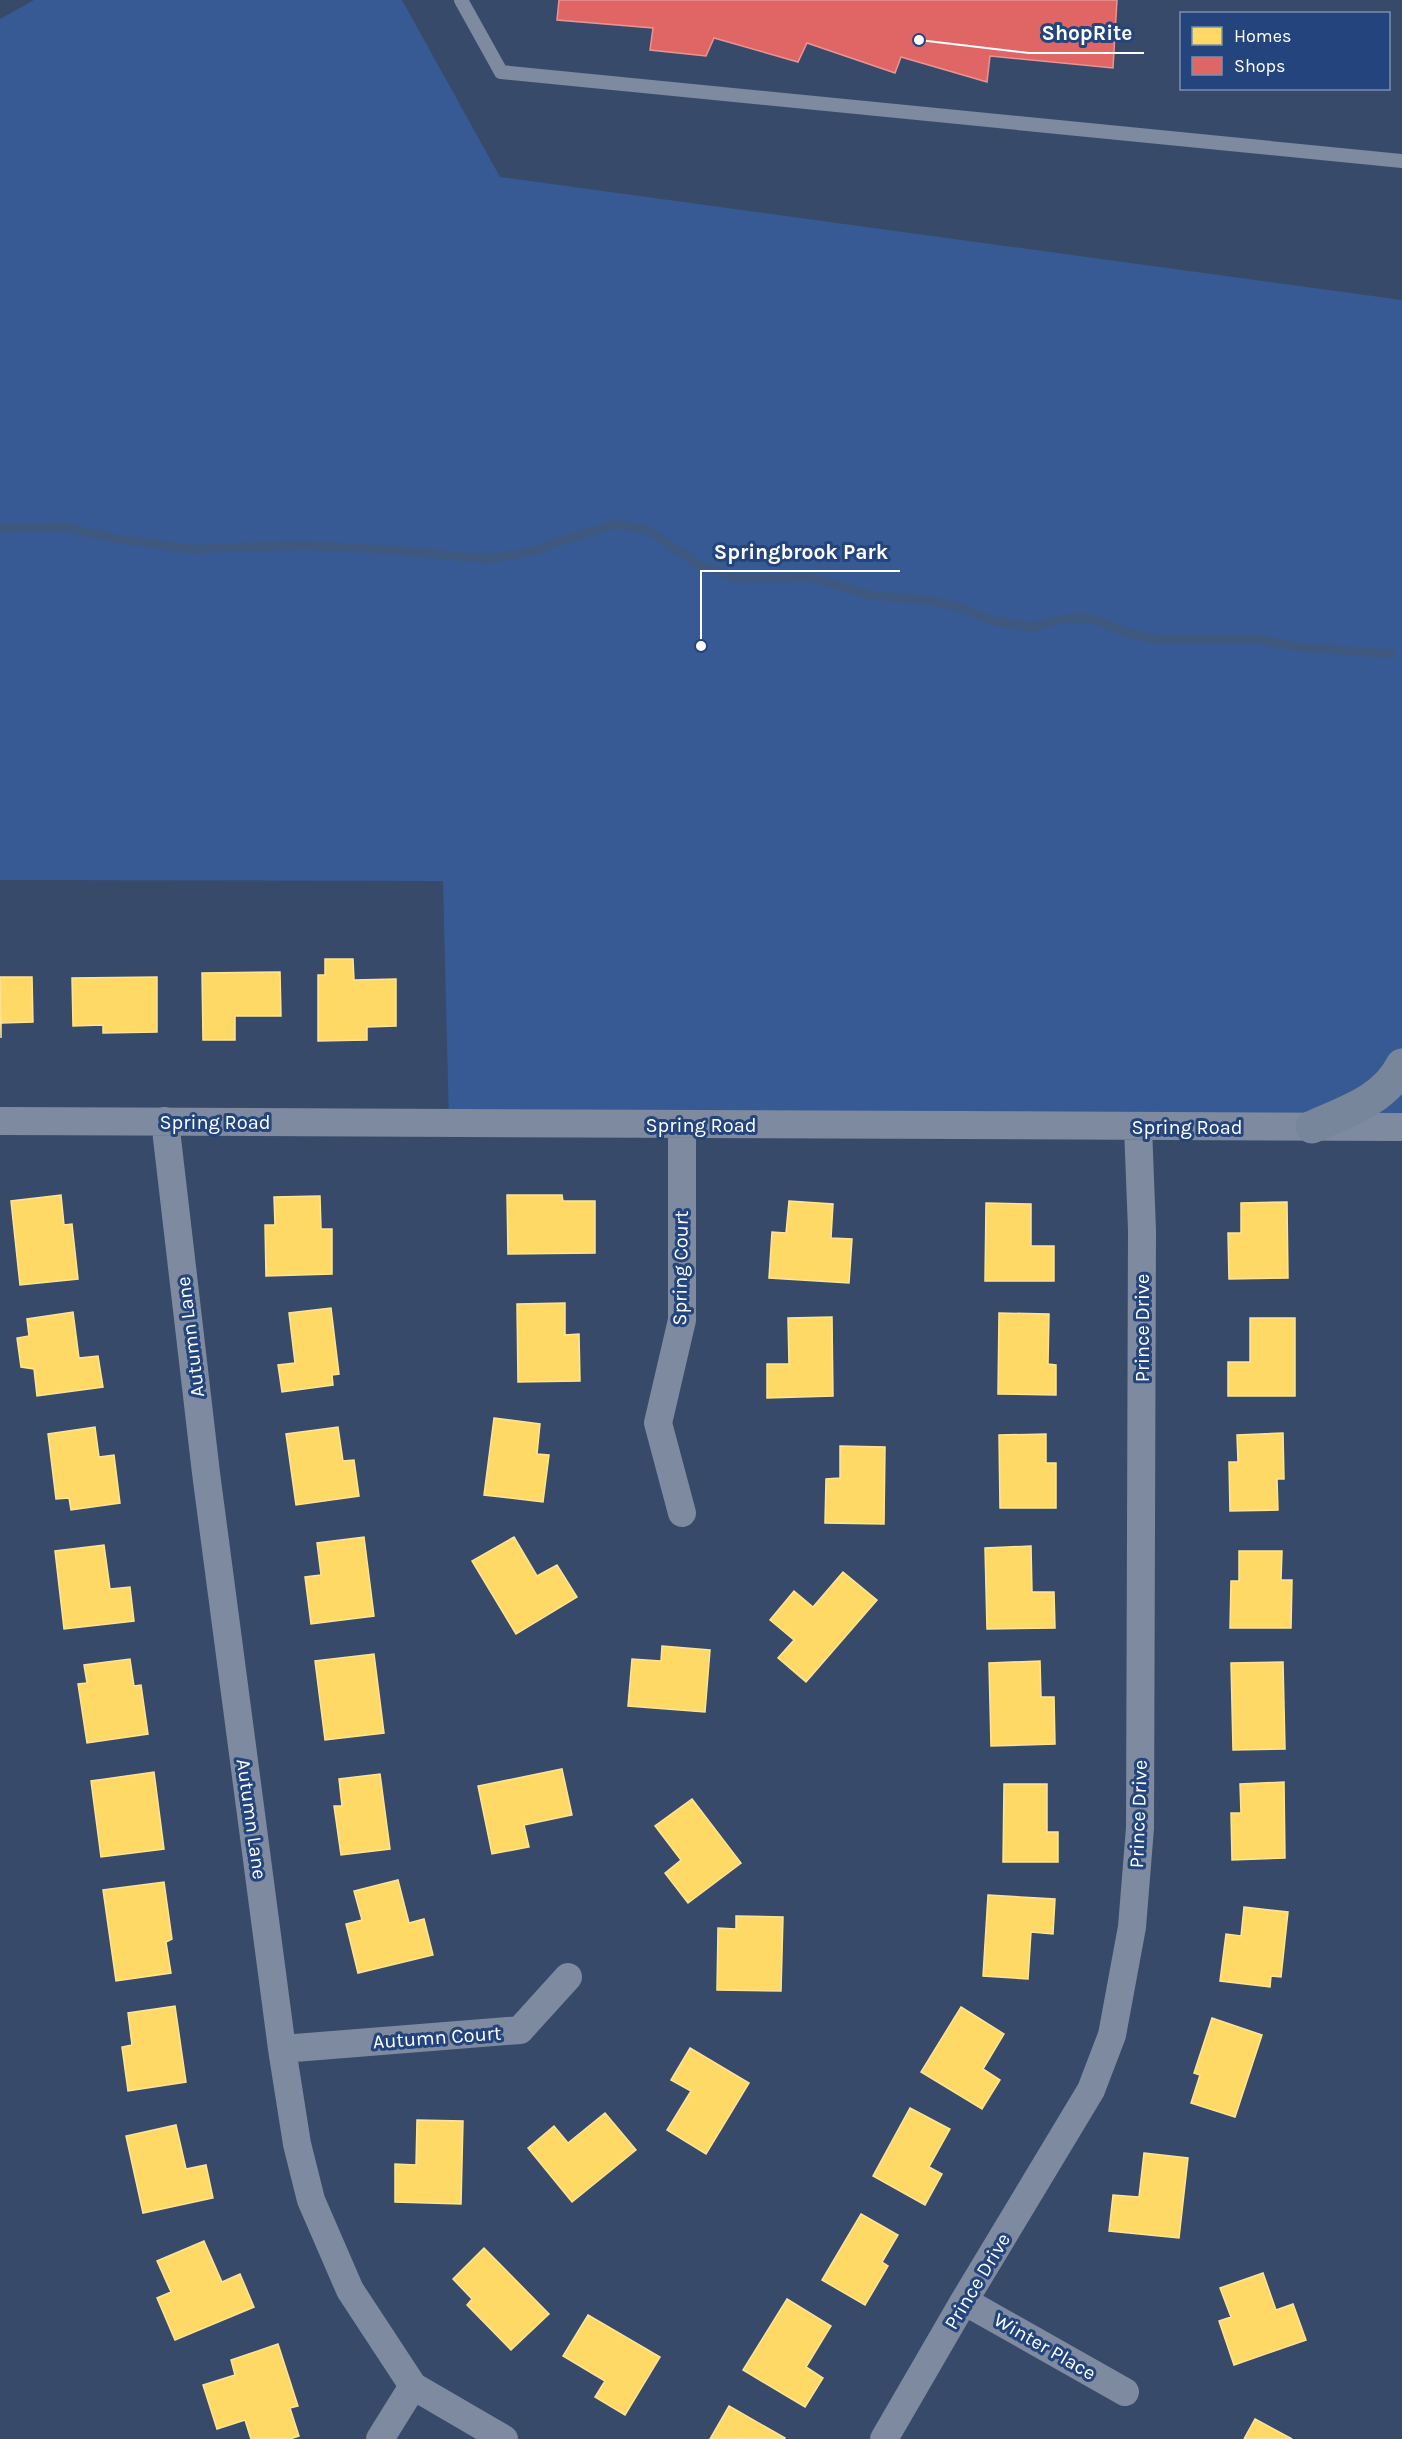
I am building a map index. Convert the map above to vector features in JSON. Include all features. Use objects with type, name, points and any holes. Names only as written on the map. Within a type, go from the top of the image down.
[{"type":"main road","points":[[1312,1127],[1370,1100],[1395,1080],[1402,1065]]},
{"type":"street","name":"Spring Road","points":[[0,1121],[1402,1127]]},
{"type":"street","name":"Autumn Lane","points":[[165,1121],[206,1473],[282,2049],[297,2144],[311,2200],[350,2290],[413,2386],[504,2439]]},
{"type":"street","name":"Spring Court","points":[[682,1125],[682,1320],[658,1424],[682,1513]]},
{"type":"street","name":"Prince Drive","points":[[885,2439],[964,2301],[1091,2090],[1112,2035],[1132,1927],[1140,1828],[1142,1230],[1138,1127]]},
{"type":"street","name":"Autumn Court","points":[[282,2049],[520,2030],[568,1977]]},
{"type":"street","name":"Winter Place","points":[[964,2301],[1125,2392]]},
{"type":"street","points":[[380,2439],[413,2386]]},
{"type":"lane","points":[[461,0],[501,72],[1402,161]]},
{"type":"shaded area","points":[[34,0],[402,0],[500,177],[1402,300],[1402,1127],[449,1124],[443,881],[0,880],[0,19]]},
{"type":"building: Homes","points":[[325,959],[353,959],[354,980],[396,979],[396,1026],[367,1027],[367,1040],[318,1041],[318,975],[325,975]]},
{"type":"building: Homes","points":[[280,972],[281,1016],[235,1016],[235,1040],[203,1040],[202,973]]},
{"type":"building: Homes","points":[[0,977],[32,977],[33,1022],[1,1023],[1,1038]]},
{"type":"building: Homes","points":[[157,977],[157,1032],[103,1033],[103,1025],[73,1026],[72,978]]},
{"type":"building: Homes","points":[[61,1195],[64,1225],[72,1224],[78,1279],[20,1285],[11,1201]]},
{"type":"building: Homes","points":[[507,1195],[562,1195],[563,1201],[595,1201],[595,1253],[508,1254]]},
{"type":"building: Homes","points":[[320,1196],[321,1229],[332,1229],[332,1274],[266,1276],[265,1225],[275,1225],[274,1197]]},
{"type":"building: Homes","points":[[789,1201],[833,1204],[831,1238],[852,1239],[849,1283],[769,1278],[772,1232],[786,1233]]},
{"type":"building: Homes","points":[[1287,1202],[1288,1278],[1229,1279],[1228,1233],[1241,1233],[1241,1203]]},
{"type":"building: Homes","points":[[986,1203],[1031,1204],[1031,1246],[1054,1246],[1054,1281],[985,1281]]},
{"type":"building: Homes","points":[[565,1303],[565,1335],[579,1334],[580,1381],[518,1382],[517,1304]]},
{"type":"building: Homes","points":[[331,1308],[339,1374],[332,1375],[333,1385],[282,1392],[278,1365],[295,1363],[289,1313]]},
{"type":"building: Homes","points":[[73,1312],[79,1358],[98,1356],[103,1387],[37,1396],[34,1369],[21,1367],[17,1338],[29,1336],[27,1319]]},
{"type":"building: Homes","points":[[999,1313],[1049,1314],[1048,1364],[1056,1365],[1056,1395],[998,1394]]},
{"type":"building: Homes","points":[[832,1317],[833,1396],[767,1398],[767,1364],[789,1364],[788,1318]]},
{"type":"building: Homes","points":[[1250,1318],[1295,1318],[1295,1396],[1228,1396],[1228,1362],[1250,1362]]},
{"type":"building: Homes","points":[[494,1418],[540,1424],[537,1454],[549,1455],[543,1502],[484,1495]]},
{"type":"building: Homes","points":[[95,1427],[99,1457],[114,1455],[120,1503],[71,1510],[69,1498],[56,1499],[48,1434]]},
{"type":"building: Homes","points":[[338,1427],[343,1461],[354,1460],[359,1496],[296,1505],[286,1434]]},
{"type":"building: Homes","points":[[1283,1433],[1284,1479],[1277,1479],[1278,1510],[1230,1511],[1229,1462],[1238,1462],[1237,1435]]},
{"type":"building: Homes","points":[[1046,1434],[1046,1463],[1056,1463],[1056,1508],[1000,1508],[999,1435]]},
{"type":"building: Homes","points":[[840,1446],[885,1447],[884,1524],[825,1523],[826,1479],[840,1478]]},
{"type":"building: Homes","points":[[364,1537],[374,1616],[311,1624],[305,1577],[321,1575],[317,1543]]},
{"type":"building: Homes","points":[[514,1537],[537,1576],[557,1565],[577,1597],[516,1634],[472,1561]]},
{"type":"building: Homes","points":[[104,1545],[110,1589],[130,1587],[134,1621],[64,1629],[55,1551]]},
{"type":"building: Homes","points":[[1031,1546],[1032,1592],[1054,1592],[1055,1628],[987,1629],[985,1548]]},
{"type":"building: Homes","points":[[1239,1551],[1282,1551],[1281,1580],[1292,1580],[1291,1628],[1230,1628],[1231,1581],[1239,1581]]},
{"type":"building: Homes","points":[[843,1572],[877,1600],[806,1682],[778,1658],[794,1640],[770,1620],[794,1591],[813,1607]]},
{"type":"building: Homes","points":[[662,1646],[710,1650],[705,1712],[628,1706],[632,1659],[661,1661]]},
{"type":"building: Homes","points":[[374,1654],[384,1733],[325,1740],[315,1661]]},
{"type":"building: Homes","points":[[130,1659],[134,1686],[141,1685],[148,1734],[87,1743],[78,1684],[87,1683],[84,1665]]},
{"type":"building: Homes","points":[[1040,1661],[1041,1697],[1054,1697],[1055,1744],[991,1746],[989,1663]]},
{"type":"building: Homes","points":[[1283,1662],[1285,1749],[1233,1750],[1231,1663]]},
{"type":"building: Homes","points":[[562,1769],[572,1815],[524,1825],[529,1847],[492,1854],[478,1786]]},
{"type":"building: Homes","points":[[154,1772],[164,1849],[101,1857],[91,1781]]},
{"type":"building: Homes","points":[[380,1774],[390,1849],[341,1855],[334,1806],[342,1806],[339,1779]]},
{"type":"building: Homes","points":[[1284,1782],[1285,1858],[1232,1860],[1231,1813],[1241,1813],[1240,1784]]},
{"type":"building: Homes","points":[[1004,1784],[1047,1784],[1047,1832],[1058,1832],[1058,1862],[1003,1862]]},
{"type":"building: Homes","points":[[692,1799],[741,1863],[688,1903],[665,1873],[681,1860],[655,1826]]},
{"type":"building: Homes","points":[[398,1880],[409,1923],[424,1919],[433,1955],[358,1973],[346,1924],[362,1920],[354,1891]]},
{"type":"building: Homes","points":[[164,1882],[172,1939],[166,1942],[171,1973],[116,1981],[103,1890]]},
{"type":"building: Homes","points":[[988,1895],[1055,1899],[1053,1934],[1031,1932],[1028,1979],[983,1976]]},
{"type":"building: Homes","points":[[1244,1907],[1288,1912],[1281,1977],[1271,1976],[1270,1987],[1220,1981],[1226,1934],[1241,1936]]},
{"type":"building: Homes","points":[[736,1916],[783,1917],[781,1991],[717,1990],[718,1928],[736,1929]]},
{"type":"building: Homes","points":[[175,2006],[186,2082],[128,2091],[122,2047],[132,2045],[128,2013]]},
{"type":"building: Homes","points":[[961,2007],[1004,2034],[983,2069],[1000,2080],[982,2109],[921,2072]]},
{"type":"building: Homes","points":[[1212,2018],[1262,2035],[1235,2117],[1191,2103],[1200,2075],[1194,2073]]},
{"type":"building: Homes","points":[[690,2048],[749,2083],[706,2154],[667,2130],[691,2091],[671,2080]]},
{"type":"building: Homes","points":[[910,2108],[950,2129],[929,2167],[942,2174],[925,2205],[873,2176]]},
{"type":"building: Homes","points":[[605,2113],[636,2150],[572,2202],[528,2148],[554,2126],[568,2143]]},
{"type":"building: Homes","points":[[417,2120],[463,2121],[461,2204],[395,2202],[395,2164],[416,2165]]},
{"type":"building: Homes","points":[[176,2125],[186,2169],[206,2165],[213,2198],[143,2213],[126,2136]]},
{"type":"building: Homes","points":[[1144,2153],[1188,2158],[1179,2238],[1109,2231],[1113,2195],[1139,2197]]},
{"type":"building: Homes","points":[[861,2214],[898,2235],[882,2262],[888,2266],[865,2305],[822,2280]]},
{"type":"building: Homes","points":[[204,2241],[222,2282],[240,2274],[254,2307],[175,2340],[157,2298],[171,2292],[157,2261]]},
{"type":"building: Homes","points":[[484,2248],[549,2314],[511,2350],[467,2305],[472,2299],[453,2279]]},
{"type":"building: Homes","points":[[1263,2273],[1276,2310],[1293,2304],[1306,2340],[1234,2365],[1219,2321],[1231,2317],[1220,2288]]},
{"type":"building: Homes","points":[[787,2299],[831,2326],[806,2367],[823,2378],[805,2407],[743,2370]]},
{"type":"building: Homes","points":[[588,2315],[660,2357],[625,2415],[595,2397],[605,2381],[563,2356]]},
{"type":"building: Homes","points":[[278,2344],[298,2406],[290,2408],[299,2436],[290,2439],[251,2439],[245,2420],[217,2429],[203,2385],[235,2375],[231,2360]]},
{"type":"building: Homes","points":[[729,2406],[785,2438],[710,2439]]},
{"type":"building: Homes","points":[[1255,2419],[1292,2439],[1244,2439]]},
{"type":"building: Shops","points":[[559,0],[1117,0],[1113,68],[990,56],[987,82],[901,57],[895,73],[807,43],[798,62],[714,38],[706,56],[650,50],[653,28],[557,20]]},
{"type":"waterway","points":[[0,528],[65,527],[118,539],[191,549],[302,545],[395,550],[487,559],[539,550],[551,544],[616,524],[648,530],[696,563],[735,578],[810,577],[870,595],[934,601],[961,608],[993,621],[1032,627],[1067,618],[1093,619],[1128,633],[1154,639],[1256,639],[1298,647],[1391,654]]},
{"type":"place","name":"ShopRite","points":[[919,40]]},
{"type":"place","name":"Springbrook Park","points":[[701,646]]}]
